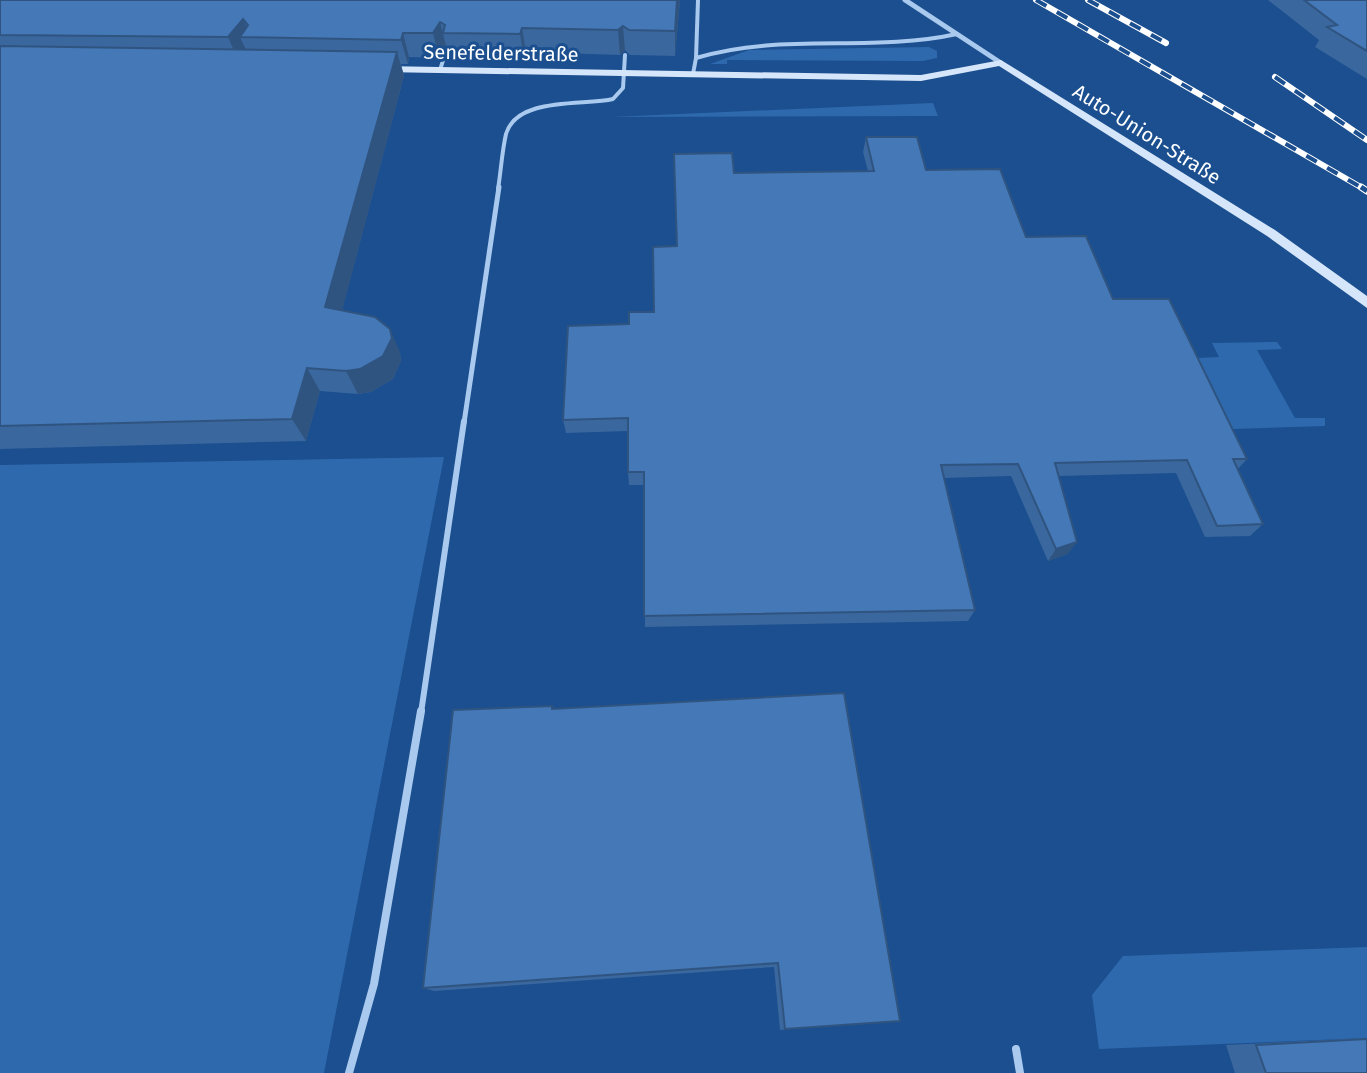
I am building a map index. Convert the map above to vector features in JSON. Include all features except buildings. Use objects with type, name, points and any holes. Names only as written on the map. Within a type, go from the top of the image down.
[{"type":"street","name":"Auto-Union-Straße","points":[[905,0],[1271,233],[1367,303]]},
{"type":"street","name":"Senefelderstraße","points":[[364,69],[921,78],[1001,63]]},
{"type":"lane","points":[[693,74],[698,0]]},
{"type":"lane","points":[[696,58],[735,44],[916,42],[957,34]]},
{"type":"lane","points":[[440,70],[446,51]]},
{"type":"lane","points":[[349,1073],[374,984],[417,738],[507,130],[524,111],[540,105],[597,103],[617,96],[621,91],[625,55]]},
{"type":"lane","points":[[1016,1049],[1020,1073]]},
{"type":"shaded area","points":[[929,47],[937,51],[937,58],[923,61],[727,60],[727,64],[710,64],[749,50]]},
{"type":"shaded area","points":[[933,103],[938,116],[611,117]]},
{"type":"shaded area","points":[[1277,342],[1282,349],[1257,350],[1295,418],[1325,418],[1325,426],[1233,429],[1197,358],[1219,357],[1212,343]]},
{"type":"shaded area","points":[[444,457],[324,1073],[0,1073],[0,465]]},
{"type":"shaded area","points":[[1367,947],[1367,1038],[1099,1049],[1092,995],[1123,956]]},
{"type":"railway","points":[[1036,0],[1364,189]]},
{"type":"railway","points":[[1088,0],[1166,43]]},
{"type":"railway","points":[[1275,77],[1367,140]]}]
